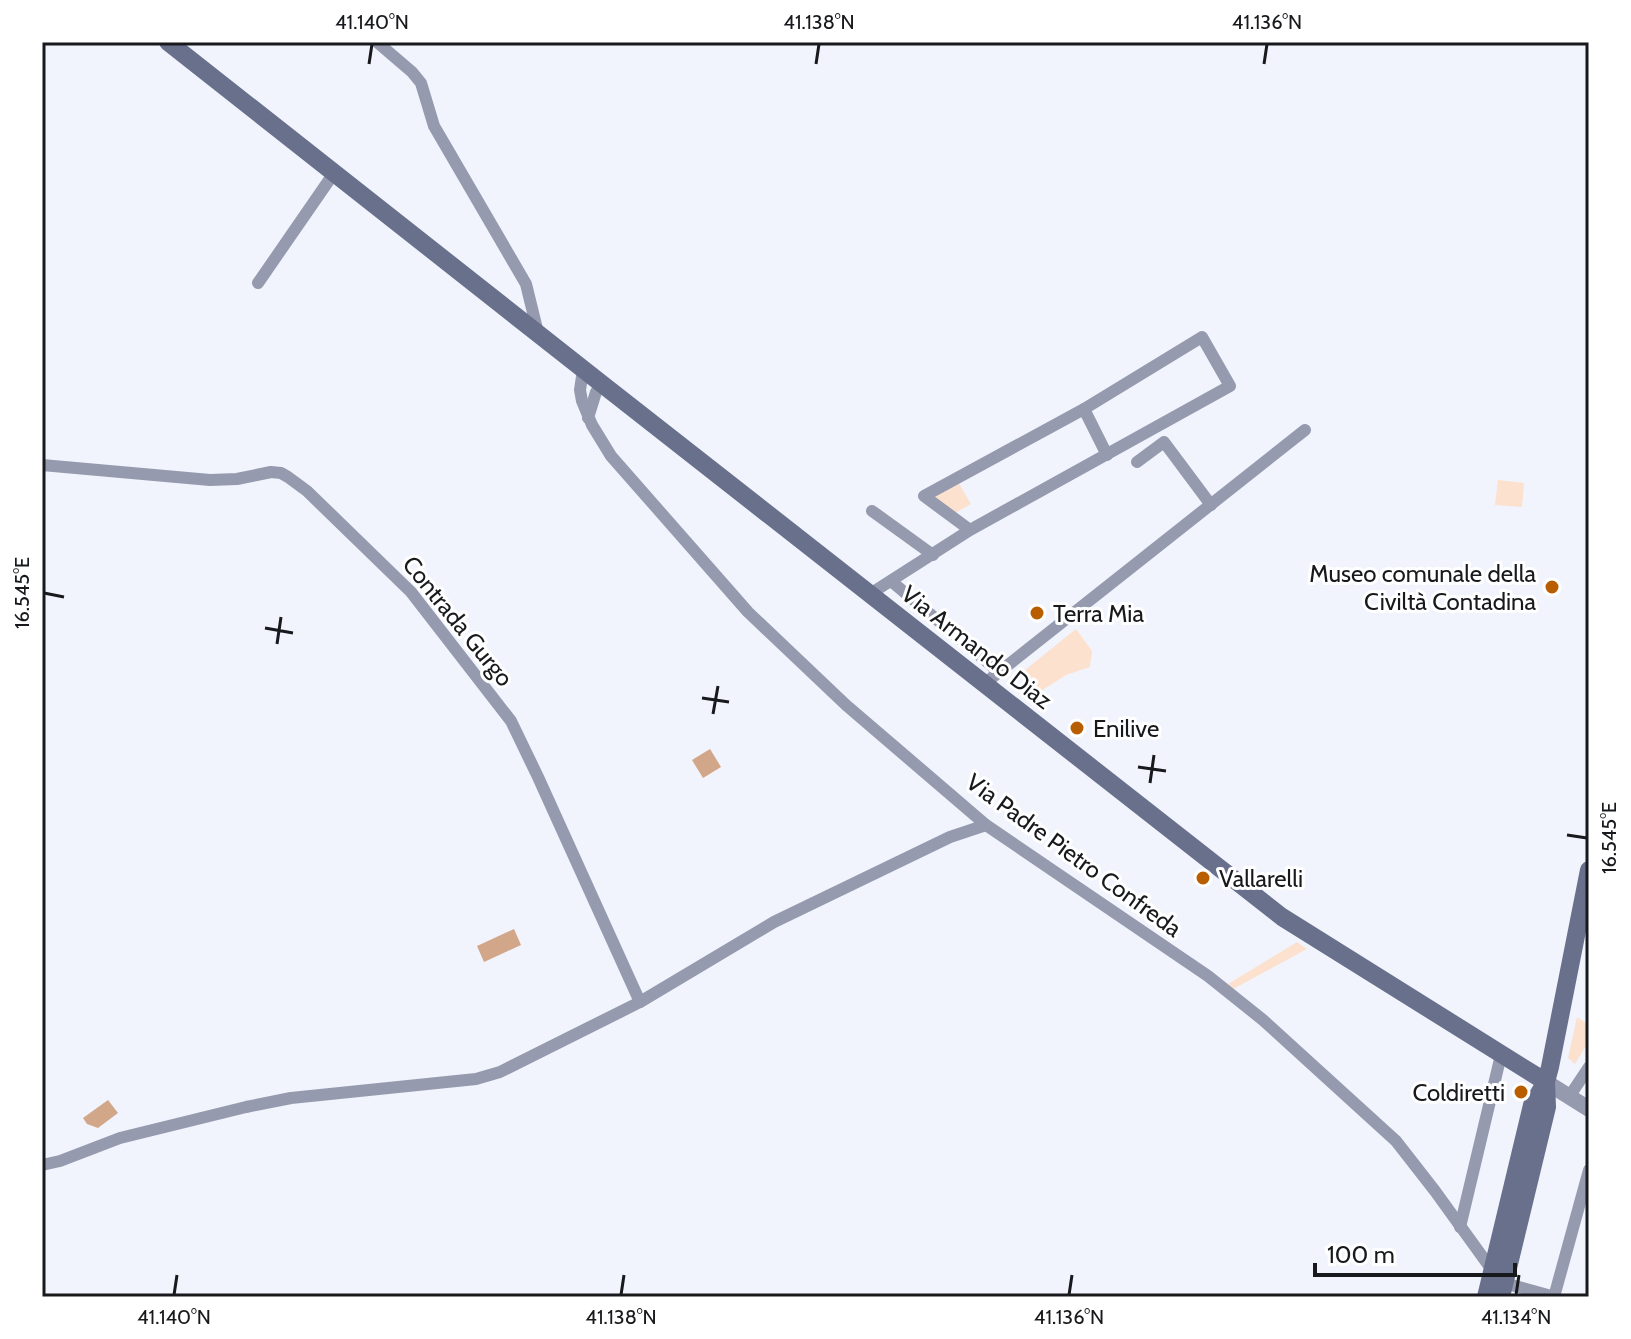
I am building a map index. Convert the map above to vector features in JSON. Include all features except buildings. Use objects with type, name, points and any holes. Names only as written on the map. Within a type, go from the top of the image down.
[{"type":"main road","name":"Via Armando Diaz","points":[[168,42],[870,594],[991,678],[1282,917],[1546,1082]]},
{"type":"main road","points":[[1486,1297],[1499,1283],[1532,1105],[1546,1082],[1589,870]]},
{"type":"street","points":[[377,42],[421,83],[434,126],[526,284],[538,333]]},
{"type":"street","points":[[258,283],[334,173]]},
{"type":"street","points":[[870,594],[970,530],[1230,386],[1202,337],[1084,409],[924,496],[970,530]]},
{"type":"street","name":"Via Padre Pietro Confreda","points":[[583,370],[580,390],[588,418],[600,440],[623,472],[748,612],[846,705],[986,825],[1208,976],[1263,1020],[1396,1141],[1499,1283]]},
{"type":"street","points":[[588,418],[596,392],[602,384]]},
{"type":"street","points":[[1084,409],[1107,455]]},
{"type":"street","points":[[891,581],[991,678],[1305,430]]},
{"type":"street","points":[[1137,462],[1164,442],[1211,505]]},
{"type":"street","name":"Contrada Gurgo","points":[[42,465],[210,480],[237,479],[271,472],[281,473],[307,491],[411,592],[511,721],[640,1002]]},
{"type":"street","points":[[872,511],[933,555]]},
{"type":"street","points":[[42,1165],[120,1138],[291,1098],[476,1079],[500,1072],[640,1002],[774,922],[950,837],[986,825]]},
{"type":"street","points":[[1460,1227],[1501,1055]]},
{"type":"street","points":[[1569,1097],[1589,1067]]},
{"type":"street","name":"Via Armando Diaz","points":[[1546,1082],[1589,1109]]},
{"type":"street","points":[[1499,1283],[1554,1297],[1589,1170]]},
{"type":"shaded area","points":[[957,480],[971,504],[955,513],[935,497],[935,492]]},
{"type":"shaded area","points":[[1498,480],[1524,483],[1522,507],[1495,505]]},
{"type":"shaded area","points":[[1076,629],[1092,651],[1090,667],[1066,675],[1041,691],[1020,674]]},
{"type":"shaded area","points":[[710,749],[721,767],[703,778],[692,760]]},
{"type":"shaded area","points":[[514,929],[521,945],[484,962],[477,946]]},
{"type":"shaded area","points":[[1297,942],[1307,949],[1233,989],[1228,984]]},
{"type":"shaded area","points":[[1577,1017],[1589,1025],[1589,1041],[1575,1064],[1568,1058]]},
{"type":"shaded area","points":[[108,1100],[118,1113],[98,1128],[87,1124],[83,1118]]},
{"type":"place","name":"Museo comunale della Civiltà Contadina","points":[[1552,587]]},
{"type":"place","name":"Terra Mia","points":[[1037,613]]},
{"type":"place","name":"Enilive","points":[[1077,728]]},
{"type":"place","name":"Vallarelli","points":[[1203,878]]},
{"type":"place","name":"Coldiretti","points":[[1521,1092]]}]
